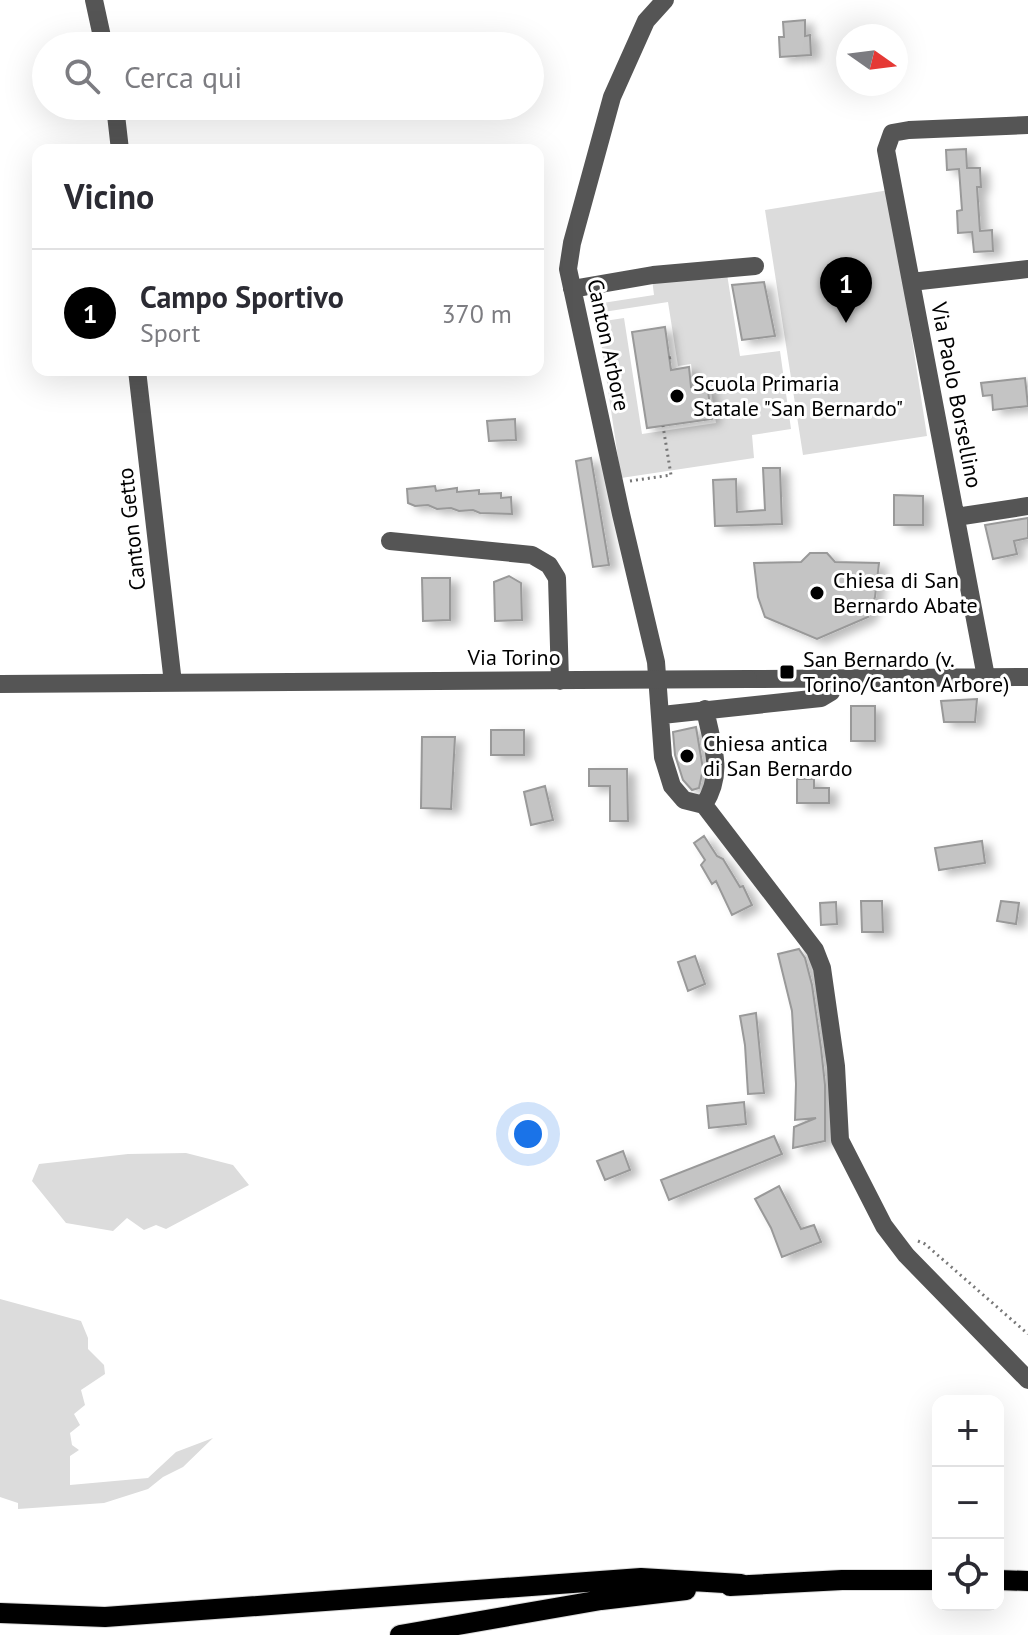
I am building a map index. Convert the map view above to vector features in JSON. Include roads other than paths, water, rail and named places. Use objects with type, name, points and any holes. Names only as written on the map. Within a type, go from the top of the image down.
[{"type":"main road","points":[[0,1613],[105,1617],[641,1578],[741,1584]]},
{"type":"main road","points":[[400,1635],[601,1600],[741,1584],[932,1580]]},
{"type":"main road","points":[[1004,1580],[1028,1581]]},
{"type":"main road","points":[[450,1635],[486,1620]]},
{"type":"street","points":[[94,0],[101,32]]},
{"type":"street","name":"Canton Arbore","points":[[665,0],[646,21],[612,97],[572,243],[568,269],[656,662],[663,757],[672,786],[684,800],[704,805]]},
{"type":"street","points":[[117,120],[119,144]]},
{"type":"street","name":"Via Paolo Borsellino","points":[[986,677],[886,150],[892,133],[909,130],[1028,125]]},
{"type":"street","points":[[572,289],[653,275],[755,266]]},
{"type":"street","name":"Via Paolo Borsellino","points":[[911,282],[1028,269]]},
{"type":"street","name":"Canton Getto","points":[[138,376],[173,683]]},
{"type":"street","name":"Via Paolo Borsellino","points":[[956,517],[1028,506]]},
{"type":"street","points":[[390,541],[509,551],[543,560],[557,578],[560,681]]},
{"type":"street","name":"Via Torino","points":[[0,684],[1028,677]]},
{"type":"street","points":[[662,715],[821,698],[831,692],[833,678]]},
{"type":"street","points":[[705,709],[717,771],[714,789],[704,805],[815,950],[822,968],[836,1066],[840,1140],[884,1226],[906,1255],[1028,1380]]},
{"type":"place","name":"Campo Sportivo","points":[[846,323]]},
{"type":"place","name":"Scuola Primaria Statale \"San Bernardo\"","points":[[677,396]]},
{"type":"place","name":"Chiesa di San Bernardo Abate","points":[[817,593]]},
{"type":"place","name":"San Bernardo (v. Torino/Canton Arbore)","points":[[787,672]]},
{"type":"place","name":"Chiesa antica di San Bernardo","points":[[687,756]]}]
